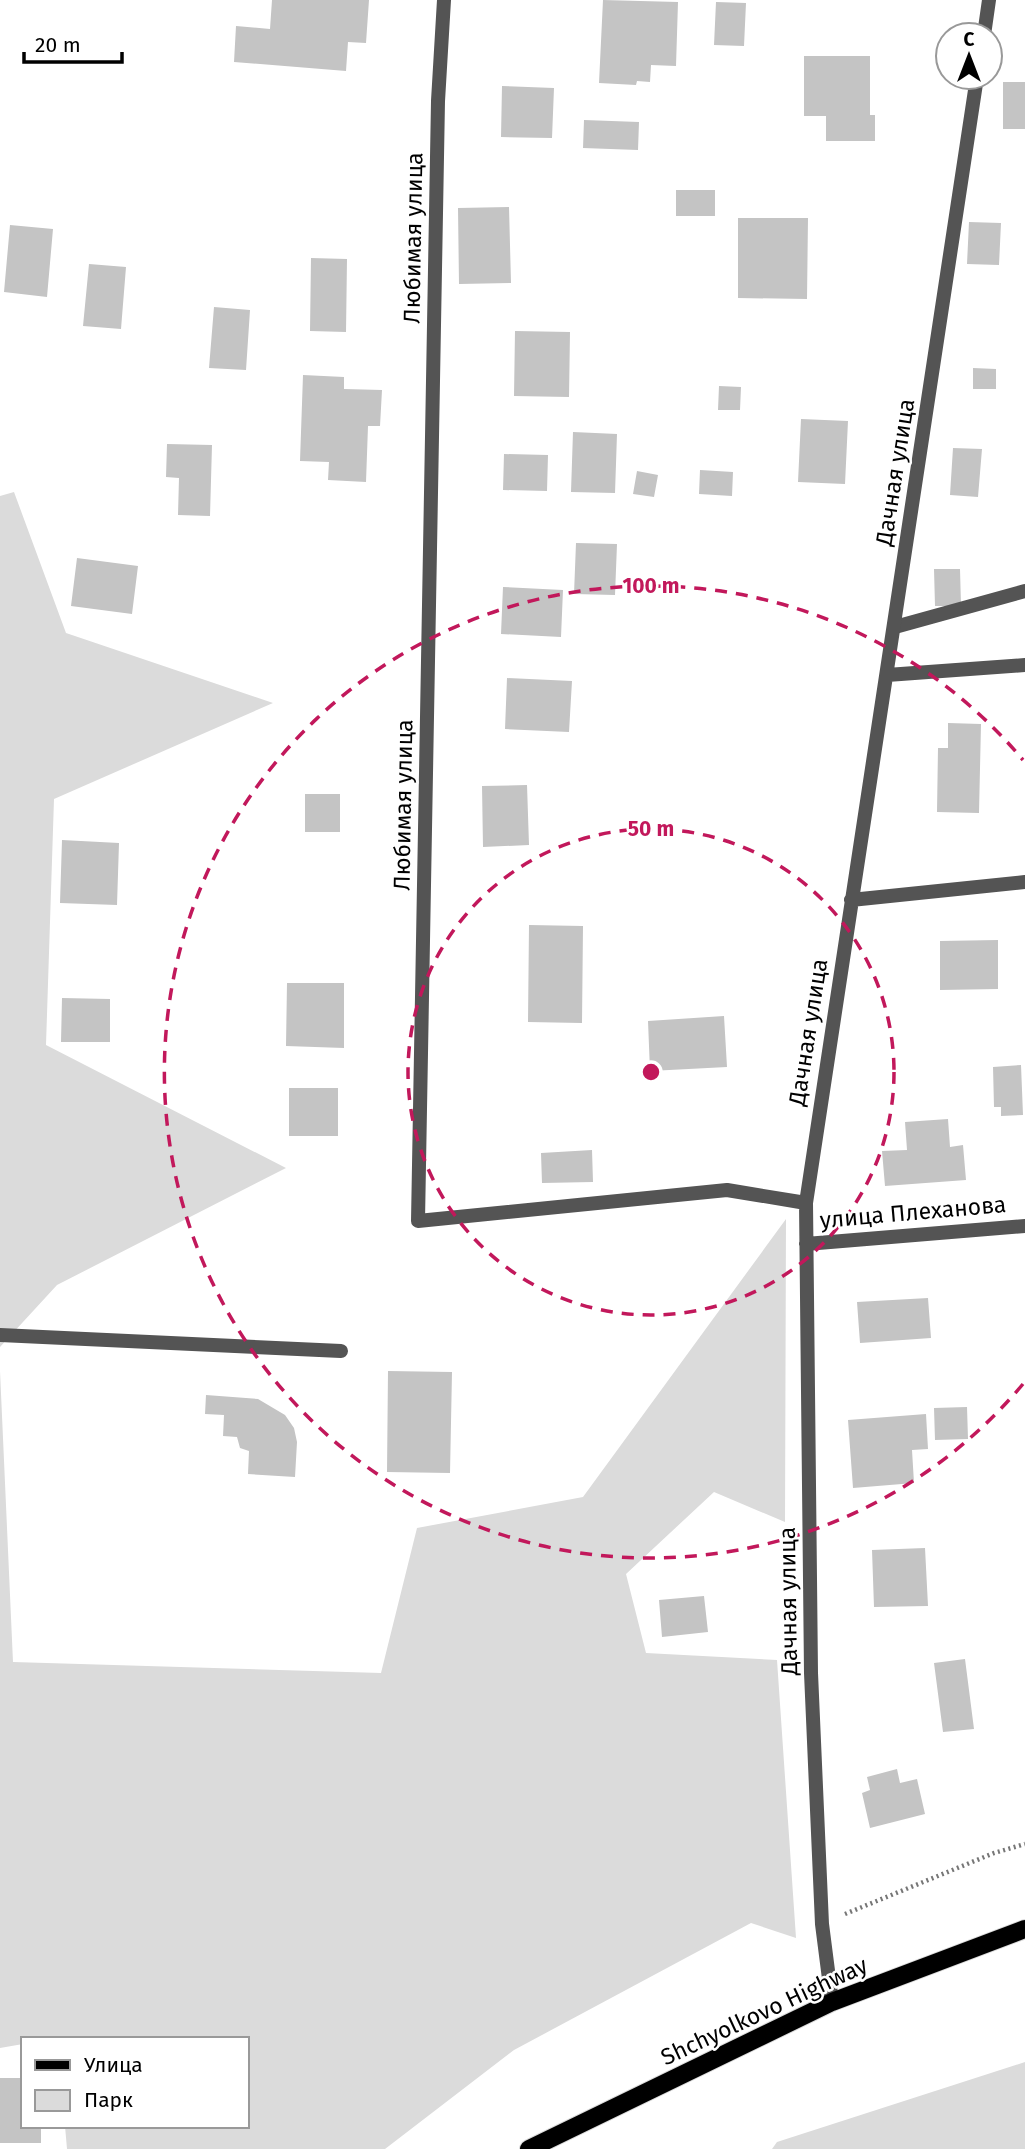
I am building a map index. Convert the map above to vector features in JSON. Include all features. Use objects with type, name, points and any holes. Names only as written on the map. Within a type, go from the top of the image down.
[{"type":"main road","name":"Shchyolkovo Highway","points":[[528,2149],[832,2002],[1025,1929]]},
{"type":"street","name":"Любимая улица","points":[[444,0],[438,101],[418,1221],[727,1190],[806,1203]]},
{"type":"street","points":[[986,21],[989,0]]},
{"type":"street","name":"Дачная улица","points":[[832,2002],[822,1924],[811,1673],[806,1203],[976,91]]},
{"type":"street","points":[[895,627],[1025,591]]},
{"type":"street","points":[[887,675],[1025,665]]},
{"type":"street","points":[[851,900],[1025,881]]},
{"type":"street","name":"улица Плеханова","points":[[806,1244],[1025,1226]]},
{"type":"street","points":[[0,1335],[341,1351]]},
{"type":"path","points":[[822,1924],[994,1853],[1025,1844]]},
{"type":"green space","points":[[14,492],[66,633],[273,703],[54,799],[46,1045],[286,1168],[57,1285],[0,1347],[0,496]]},
{"type":"green space","points":[[786,1219],[785,1522],[714,1492],[626,1574],[646,1653],[777,1660],[796,1938],[751,1923],[514,2050],[385,2149],[67,2149],[65,2128],[248,2128],[248,2037],[21,2037],[21,2044],[0,2048],[0,1371],[13,1662],[381,1673],[417,1528],[583,1497]]},
{"type":"green space","points":[[1025,2062],[1025,2149],[772,2149],[777,2142]]},
{"type":"building","points":[[272,0],[369,0],[366,43],[348,42],[346,71],[234,62],[236,26],[270,29]]},
{"type":"building","points":[[603,0],[678,2],[676,66],[651,65],[650,82],[637,81],[636,85],[599,83]]},
{"type":"building","points":[[716,2],[746,3],[744,46],[714,45]]},
{"type":"building","points":[[804,56],[870,56],[870,115],[875,115],[875,141],[826,141],[826,116],[804,116]]},
{"type":"building","points":[[1004,82],[1025,82],[1025,129],[1003,129]]},
{"type":"building","points":[[502,86],[554,88],[552,138],[501,137]]},
{"type":"building","points":[[584,120],[639,122],[638,150],[583,148]]},
{"type":"building","points":[[676,190],[715,190],[715,216],[676,216]]},
{"type":"building","points":[[509,207],[511,283],[459,284],[458,208]]},
{"type":"building","points":[[738,218],[808,218],[807,299],[738,298]]},
{"type":"building","points":[[969,222],[1001,223],[999,265],[967,264]]},
{"type":"building","points":[[10,225],[53,229],[47,297],[4,292]]},
{"type":"building","points":[[311,258],[347,259],[346,332],[310,331]]},
{"type":"building","points":[[89,264],[126,267],[121,329],[83,326]]},
{"type":"building","points":[[214,307],[250,310],[246,370],[209,368]]},
{"type":"building","points":[[515,331],[570,332],[569,397],[514,396]]},
{"type":"building","points":[[973,368],[996,369],[996,389],[973,389]]},
{"type":"building","points":[[303,375],[344,377],[344,389],[382,390],[380,426],[368,426],[366,482],[328,480],[329,462],[300,461]]},
{"type":"building","points":[[719,386],[741,387],[740,410],[718,410]]},
{"type":"building","points":[[801,419],[848,421],[845,484],[798,482]]},
{"type":"building","points":[[573,432],[617,434],[615,493],[571,492]]},
{"type":"building","points":[[167,444],[212,445],[210,516],[178,515],[179,478],[166,477]]},
{"type":"building","points":[[953,448],[982,449],[978,497],[950,495]]},
{"type":"building","points":[[504,454],[548,455],[547,491],[503,490]]},
{"type":"building","points":[[700,470],[733,472],[732,496],[699,494]]},
{"type":"building","points":[[637,471],[658,475],[654,497],[633,494]]},
{"type":"building","points":[[576,543],[617,544],[615,595],[574,594]]},
{"type":"building","points":[[77,558],[138,566],[132,614],[71,606]]},
{"type":"building","points":[[934,569],[960,569],[961,606],[935,606]]},
{"type":"building","points":[[503,587],[563,590],[561,637],[501,634]]},
{"type":"building","points":[[507,678],[572,681],[569,732],[505,729]]},
{"type":"building","points":[[948,723],[981,724],[979,813],[937,812],[938,748],[948,748]]},
{"type":"building","points":[[527,785],[529,845],[483,847],[482,786]]},
{"type":"building","points":[[305,794],[340,794],[340,832],[305,832]]},
{"type":"building","points":[[62,840],[119,843],[117,905],[60,903]]},
{"type":"building","points":[[529,925],[583,926],[582,1023],[528,1022]]},
{"type":"building","points":[[998,940],[998,989],[940,990],[940,941]]},
{"type":"building","points":[[287,983],[344,983],[344,1048],[286,1046]]},
{"type":"building","points":[[62,998],[110,999],[110,1042],[61,1042]]},
{"type":"building","points":[[724,1016],[727,1067],[650,1071],[648,1021]]},
{"type":"building","points":[[1021,1065],[1023,1115],[1001,1116],[1001,1107],[994,1107],[993,1067]]},
{"type":"building","points":[[289,1088],[338,1088],[338,1136],[289,1136]]},
{"type":"building","points":[[948,1119],[950,1147],[963,1145],[966,1180],[885,1186],[882,1151],[907,1150],[905,1122]]},
{"type":"building","points":[[592,1150],[593,1182],[542,1183],[541,1153]]},
{"type":"building","points":[[928,1298],[931,1338],[860,1343],[857,1302]]},
{"type":"building","points":[[388,1371],[452,1372],[450,1473],[387,1472]]},
{"type":"building","points":[[206,1395],[258,1399],[285,1415],[294,1428],[297,1442],[295,1477],[248,1474],[249,1451],[240,1448],[237,1437],[223,1436],[224,1415],[205,1414]]},
{"type":"building","points":[[967,1407],[968,1439],[935,1440],[934,1408]]},
{"type":"building","points":[[926,1414],[928,1449],[912,1450],[914,1483],[853,1488],[848,1420]]},
{"type":"building","points":[[925,1548],[928,1606],[874,1607],[872,1550]]},
{"type":"building","points":[[704,1596],[708,1632],[662,1637],[659,1600]]},
{"type":"building","points":[[965,1659],[974,1729],[943,1732],[934,1663]]},
{"type":"building","points":[[897,1769],[900,1783],[917,1779],[925,1814],[870,1828],[862,1793],[870,1790],[867,1777]]},
{"type":"building","points":[[0,2078],[21,2078],[21,2128],[41,2128],[41,2143],[0,2143]]}]
